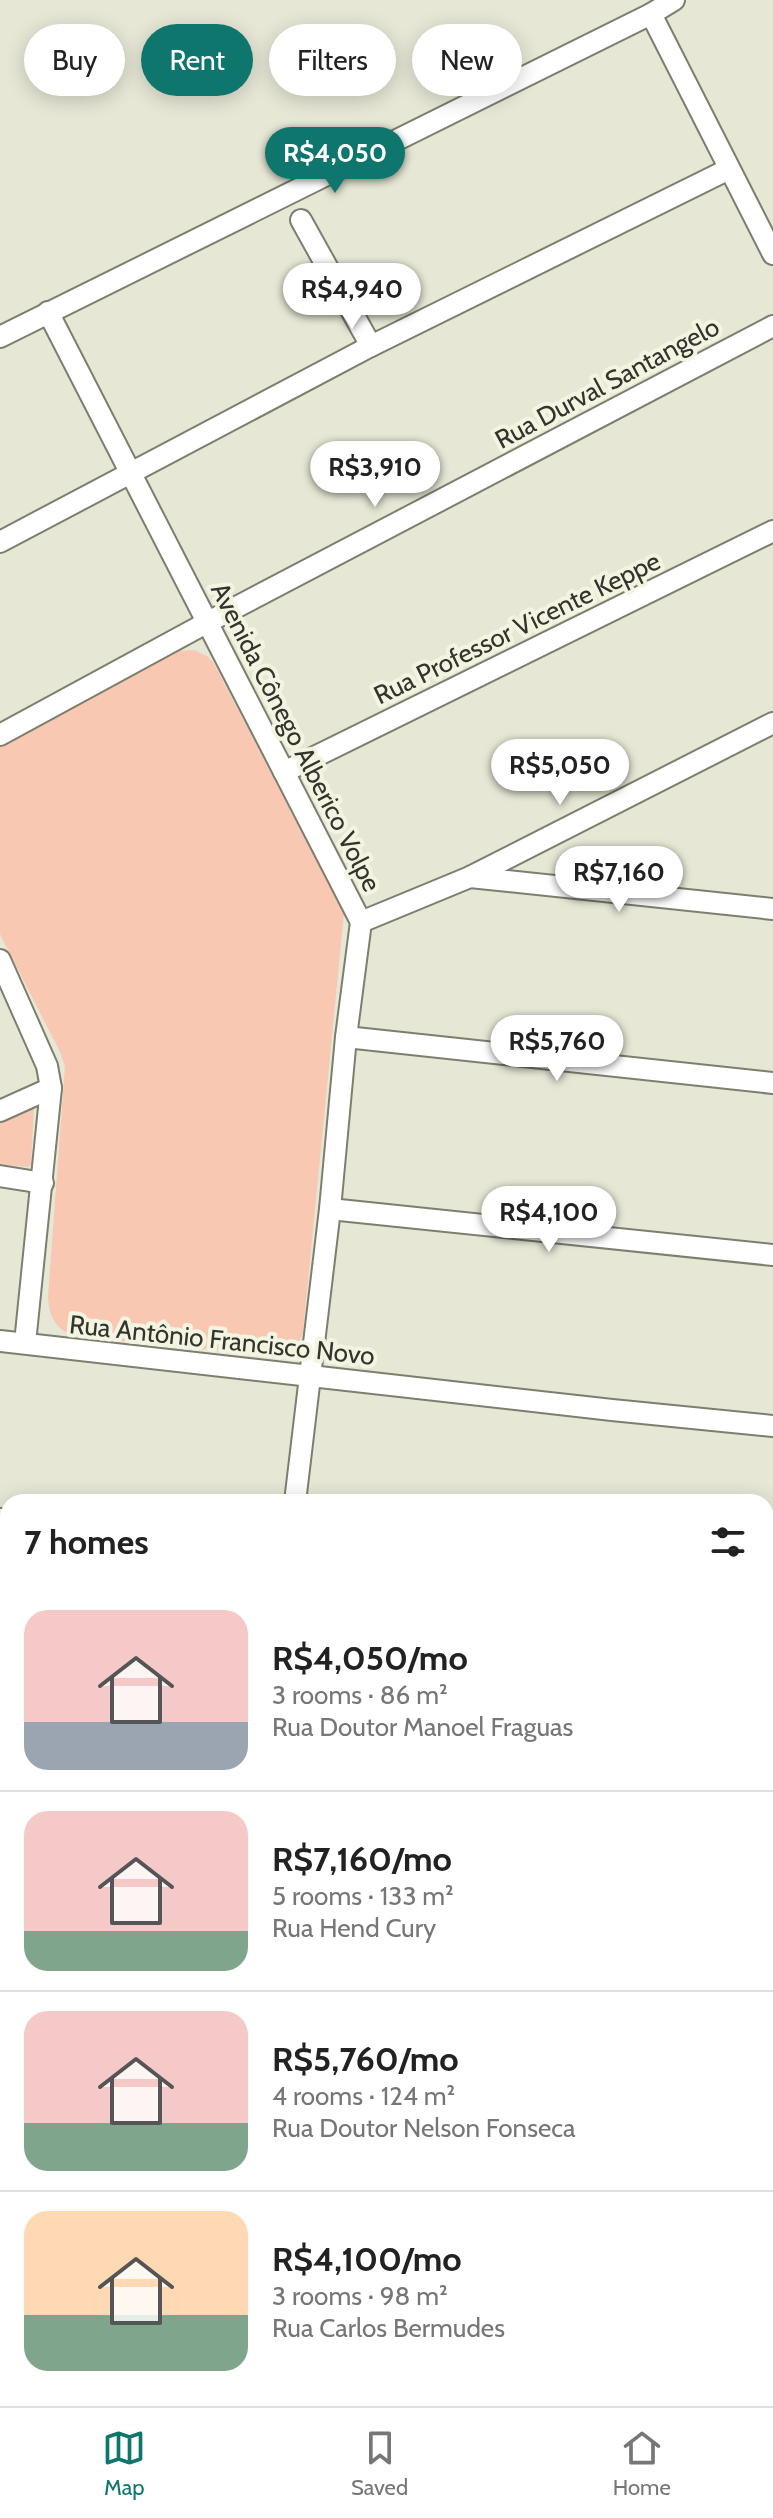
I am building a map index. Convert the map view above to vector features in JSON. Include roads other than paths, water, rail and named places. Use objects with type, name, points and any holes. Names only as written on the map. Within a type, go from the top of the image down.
[{"type":"street","points":[[0,337],[674,0]]},
{"type":"street","points":[[651,14],[773,254]]},
{"type":"street","points":[[0,542],[371,346],[729,169]]},
{"type":"street","points":[[301,220],[371,346]]},
{"type":"street","name":"Avenida Cônego Alberico Volpe","points":[[48,312],[361,922],[296,1494]]},
{"type":"street","name":"Rua Durval Santangelo","points":[[0,735],[208,622],[773,326]]},
{"type":"street","name":"Rua Professor Vicente Keppe","points":[[284,772],[773,531]]},
{"type":"street","points":[[361,922],[470,877],[763,734],[773,723]]},
{"type":"street","points":[[470,877],[773,909]]},
{"type":"street","points":[[0,960],[47,1066],[51,1088],[25,1343]]},
{"type":"street","points":[[346,1037],[773,1083]]},
{"type":"street","points":[[0,1111],[51,1088]]},
{"type":"street","points":[[0,1176],[43,1183]]},
{"type":"street","points":[[330,1209],[773,1255]]},
{"type":"street","name":"Rua Antônio Francisco Novo","points":[[0,1341],[773,1426]]}]
